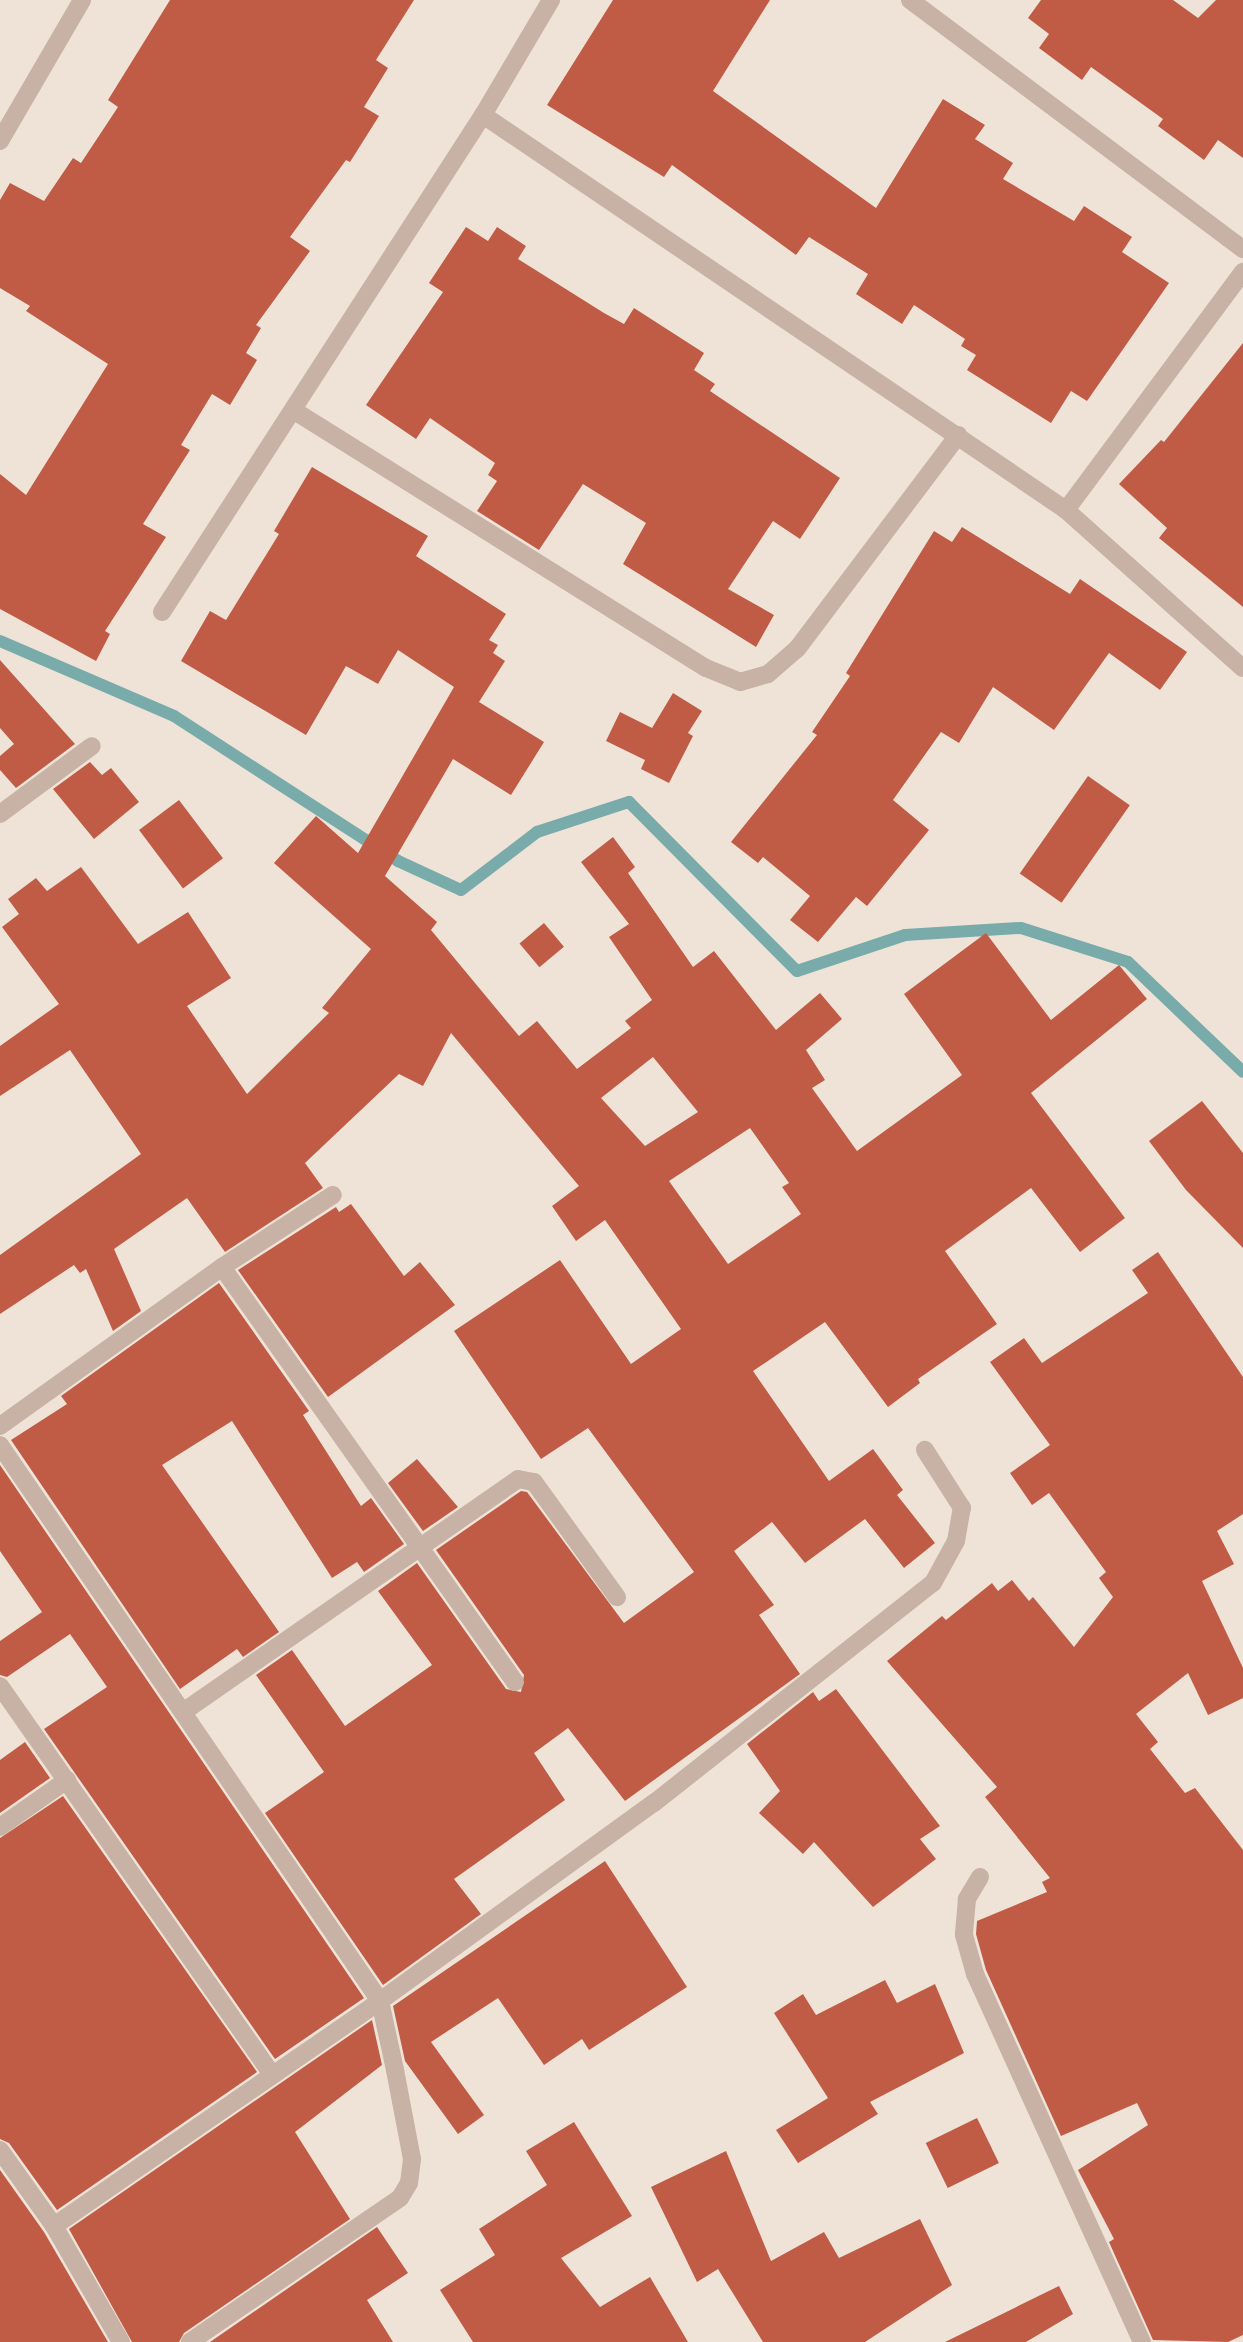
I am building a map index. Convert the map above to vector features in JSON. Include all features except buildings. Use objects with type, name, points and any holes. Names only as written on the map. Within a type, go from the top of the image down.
[{"type":"street","points":[[0,141],[82,0]]},
{"type":"street","points":[[162,612],[483,115],[551,0]]},
{"type":"street","points":[[909,0],[1243,249]]},
{"type":"street","points":[[483,115],[1066,510],[1243,668]]},
{"type":"street","points":[[1066,510],[1243,272]]},
{"type":"street","points":[[293,410],[706,668],[740,682],[768,674],[797,649],[958,435]]},
{"type":"street","points":[[0,814],[92,746]]},
{"type":"street","points":[[0,1426],[222,1267],[333,1195]]},
{"type":"street","points":[[222,1267],[515,1682]]},
{"type":"street","points":[[0,1445],[380,2001],[412,2159],[409,2183],[400,2198],[190,2342]]},
{"type":"street","points":[[54,2227],[271,2073],[380,2001],[654,1802],[933,1583],[956,1541],[962,1508],[925,1450]]},
{"type":"street","points":[[183,1712],[418,1544],[517,1479],[526,1478],[534,1482],[617,1597]]},
{"type":"street","points":[[0,1686],[271,2073]]},
{"type":"street","points":[[0,1826],[67,1780]]},
{"type":"street","points":[[980,1877],[967,1899],[964,1935],[975,1974],[1142,2342]]},
{"type":"street","points":[[0,2150],[54,2227],[121,2342]]},
{"type":"waterway","points":[[0,641],[174,716],[398,861],[461,890],[537,832],[629,802],[797,971],[905,935],[1021,928],[1128,962],[1243,1072]]}]
